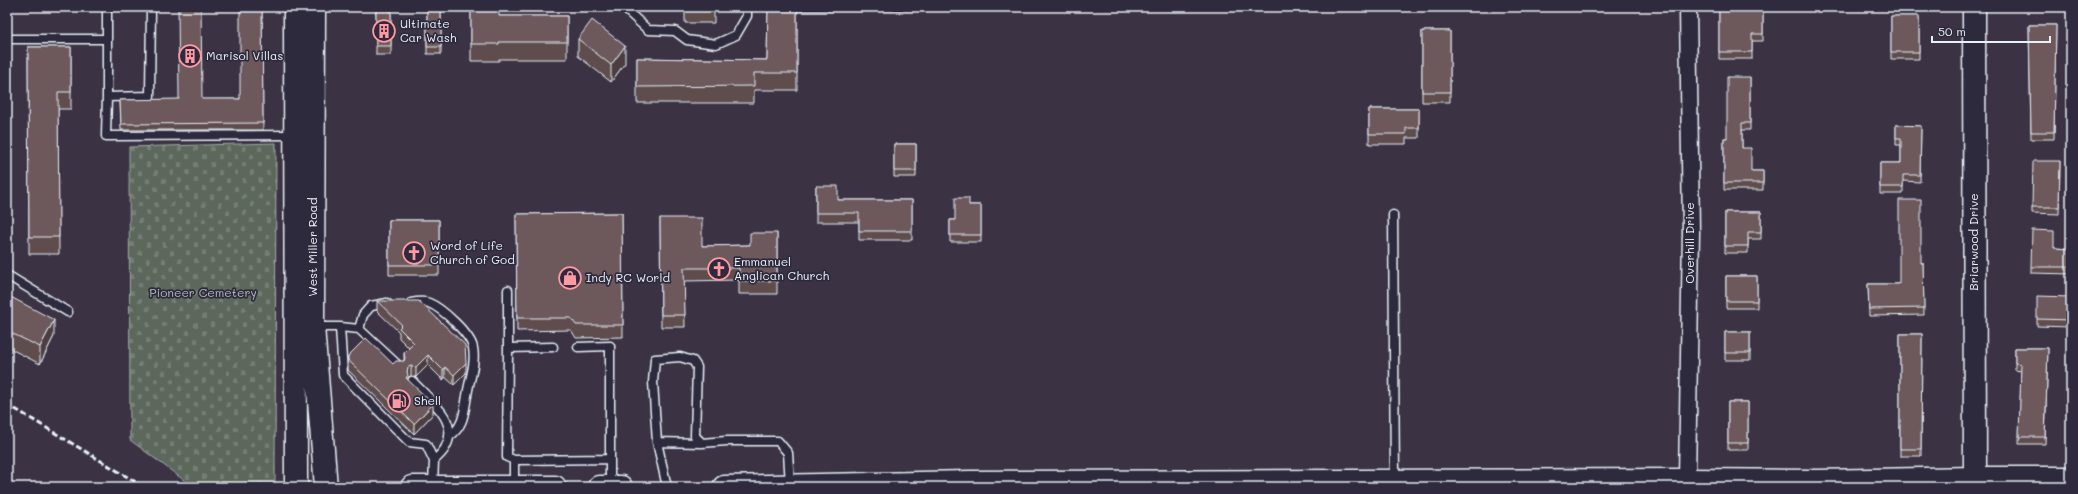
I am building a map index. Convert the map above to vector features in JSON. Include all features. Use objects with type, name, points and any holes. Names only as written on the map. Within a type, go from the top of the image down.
[{"type":"street","name":"West Miller Road","points":[[295,7],[296,487]]},
{"type":"street","name":"West Miller Road","points":[[314,7],[313,327],[326,487]]},
{"type":"street","name":"Overhill Drive","points":[[1687,480],[1691,232],[1688,7]]},
{"type":"street","name":"Briarwood Drive","points":[[1974,7],[1975,478]]},
{"type":"street","points":[[724,487],[803,485],[1395,481],[1487,484],[1598,484],[1687,480],[1818,484],[1975,478],[2036,482],[2071,478]]},
{"type":"street","points":[[422,487],[555,487]]},
{"type":"street","points":[[599,487],[621,487]]},
{"type":"lane","points":[[107,7],[106,136],[295,135]]},
{"type":"lane","points":[[107,97],[150,96],[151,7]]},
{"type":"lane","points":[[623,7],[648,30],[675,31],[687,40],[716,44],[736,35],[747,16],[747,7]]},
{"type":"lane","points":[[7,39],[107,39]]},
{"type":"lane","points":[[1393,215],[1395,481]]},
{"type":"lane","points":[[7,275],[68,312]]},
{"type":"lane","points":[[508,290],[507,457],[514,460],[610,459]]},
{"type":"lane","points":[[359,329],[363,315],[371,306],[383,303],[428,303],[443,311],[463,331],[473,346],[474,369],[463,419],[458,430],[450,436]]},
{"type":"lane","points":[[313,327],[359,329],[400,367]]},
{"type":"lane","points":[[340,327],[343,375],[410,442],[426,444],[434,461]]},
{"type":"lane","points":[[578,347],[610,346],[610,487]]},
{"type":"lane","points":[[508,348],[553,347]]},
{"type":"lane","points":[[667,487],[657,442],[653,382],[655,359],[680,357],[693,361],[697,367],[695,436],[702,443]]},
{"type":"lane","points":[[412,381],[446,418],[450,436],[446,447],[434,461],[422,487]]},
{"type":"lane","points":[[657,442],[702,443],[726,441],[778,441],[788,453],[803,485]]},
{"type":"lane","points":[[514,460],[514,487]]},
{"type":"green space","name":"Pioneer Cemetery","points":[[276,143],[275,487],[193,487],[130,440],[129,147]]},
{"type":"building","name":"Marisol Villas","points":[[178,7],[201,7],[202,99],[240,99],[240,7],[262,7],[263,123],[121,124],[120,100],[179,99]]},
{"type":"building","name":"Ultimate Car Wash","points":[[376,7],[391,7],[391,46],[376,46]]},
{"type":"building","name":"Ultimate Car Wash","points":[[427,7],[441,7],[441,47],[427,47]]},
{"type":"building","points":[[471,7],[499,7],[499,16],[567,16],[567,42],[499,42],[499,44],[471,44]]},
{"type":"building","points":[[768,7],[797,7],[797,73],[754,73],[754,86],[637,87],[637,58],[767,60]]},
{"type":"building","points":[[1719,7],[1763,7],[1763,34],[1752,34],[1752,52],[1719,52]]},
{"type":"building","points":[[1891,16],[1919,16],[1919,52],[1891,52]]},
{"type":"building","points":[[592,20],[625,46],[611,65],[578,39]]},
{"type":"building","points":[[2029,25],[2056,25],[2054,132],[2031,132]]},
{"type":"building","points":[[1422,31],[1450,31],[1450,92],[1422,92]]},
{"type":"building","points":[[28,47],[71,47],[71,92],[58,92],[59,237],[29,237]]},
{"type":"building","points":[[1727,77],[1750,77],[1750,123],[1742,123],[1742,148],[1751,148],[1751,171],[1763,171],[1763,183],[1724,183],[1724,138],[1727,138]]},
{"type":"building","points":[[1369,109],[1419,109],[1419,128],[1406,128],[1406,134],[1369,134]]},
{"type":"building","points":[[1896,125],[1921,126],[1920,175],[1903,175],[1903,187],[1880,187],[1880,163],[1901,163],[1901,138],[1896,138]]},
{"type":"building","points":[[894,144],[916,144],[916,171],[894,171]]},
{"type":"building","points":[[2033,161],[2060,161],[2059,207],[2032,207]]},
{"type":"building","points":[[816,186],[838,186],[838,200],[912,200],[912,231],[859,231],[859,213],[816,213]]},
{"type":"building","points":[[955,198],[969,198],[969,205],[981,205],[981,235],[950,235],[950,220],[955,220]]},
{"type":"building","points":[[1899,200],[1921,200],[1921,263],[1923,263],[1924,308],[1869,309],[1868,284],[1899,284]]},
{"type":"building","points":[[1725,212],[1761,212],[1761,232],[1748,232],[1748,246],[1725,246]]},
{"type":"building","name":"Indy RC World","points":[[622,213],[623,325],[576,325],[571,318],[517,318],[516,214]]},
{"type":"building","name":"Emmanuel Anglican Church","points":[[660,218],[702,218],[702,246],[750,245],[750,233],[777,233],[777,281],[739,281],[739,268],[684,268],[685,315],[661,315]]},
{"type":"building","name":"Word of Life Church of God","points":[[389,220],[439,220],[439,265],[389,265]]},
{"type":"building","points":[[2032,230],[2054,231],[2054,248],[2071,249],[2071,267],[2031,267]]},
{"type":"building","points":[[1726,276],[1757,276],[1757,301],[1726,301]]},
{"type":"building","points":[[7,295],[54,320],[40,347],[7,331]]},
{"type":"building","points":[[2037,296],[2071,297],[2071,320],[2037,319]]},
{"type":"building","points":[[377,301],[419,301],[465,345],[466,363],[454,375],[445,367],[443,370],[428,355],[416,367],[408,367],[408,375],[406,378],[433,404],[414,424],[348,360],[348,356],[366,338],[393,364],[396,361],[404,361],[404,353],[414,343],[399,328],[402,325]]},
{"type":"building","points":[[1725,332],[1750,332],[1750,353],[1725,353]]},
{"type":"building","points":[[1900,334],[1922,334],[1921,449],[1900,449]]},
{"type":"building","points":[[2015,348],[2048,348],[2045,437],[2019,437],[2021,364],[2015,363]]},
{"type":"building","points":[[1728,402],[1748,402],[1748,443],[1728,443]]},
{"type":"railway","points":[[7,404],[144,487]]},
{"type":"place","name":"Ultimate Car Wash","points":[[384,31]]},
{"type":"place","name":"Marisol Villas","points":[[190,56]]},
{"type":"place","name":"Word of Life Church of God","points":[[414,253]]},
{"type":"place","name":"Emmanuel Anglican Church","points":[[719,269]]},
{"type":"place","name":"Indy RC World","points":[[570,278]]},
{"type":"place","name":"Shell","points":[[399,401]]}]
